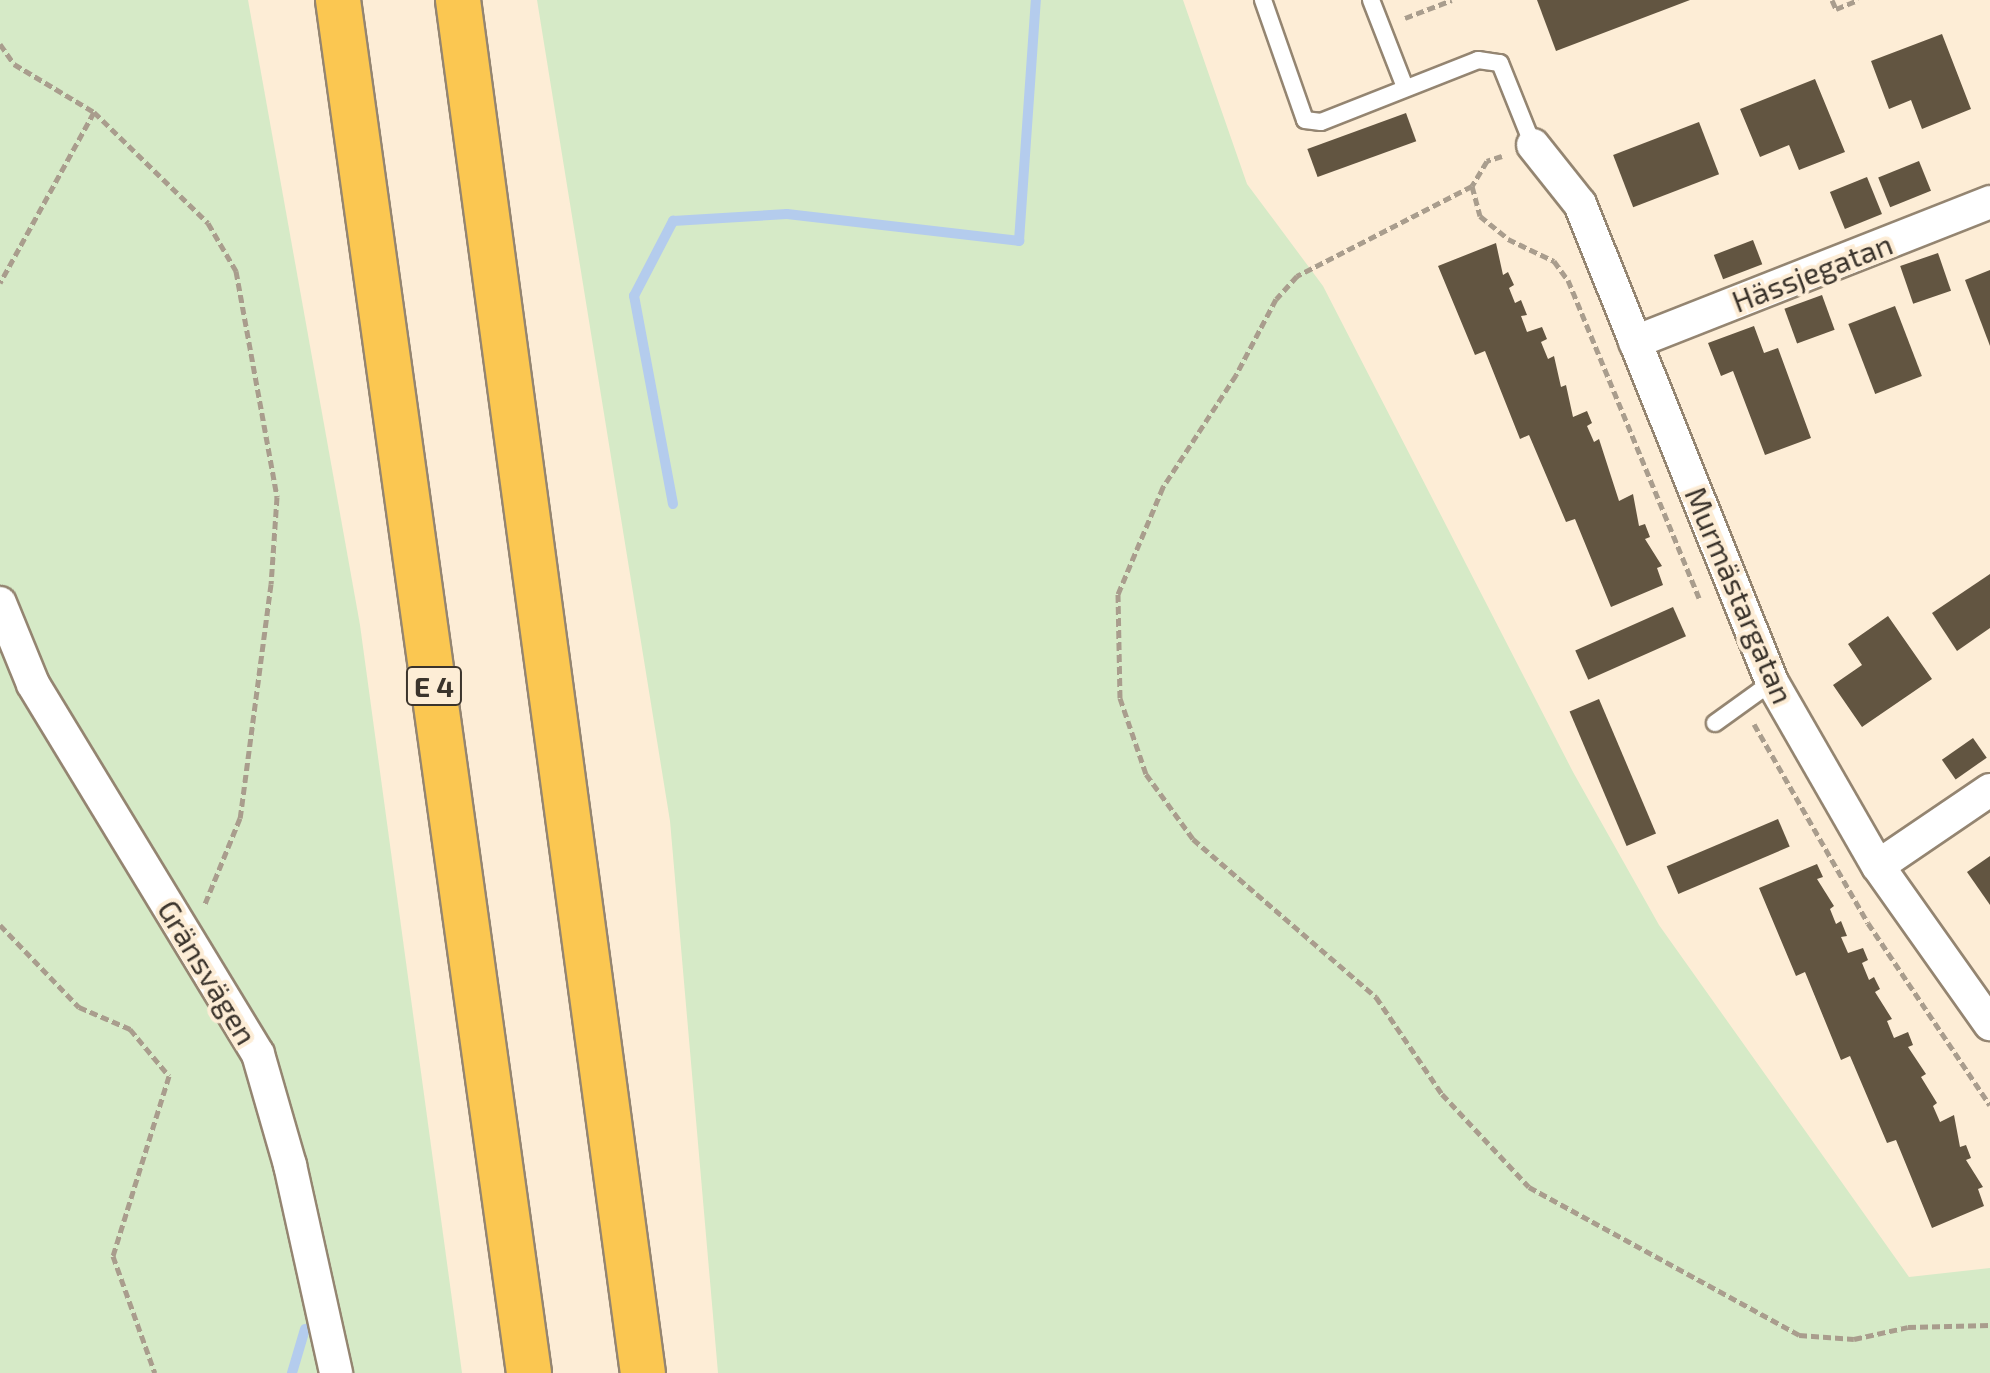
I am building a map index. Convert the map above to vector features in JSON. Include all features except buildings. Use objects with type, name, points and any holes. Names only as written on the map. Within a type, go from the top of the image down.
[{"type":"highway","name":"E 4","points":[[338,0],[529,1373]]},
{"type":"highway","points":[[458,0],[643,1373]]},
{"type":"street","name":"Murmästargatan","points":[[1533,145],[1580,204],[1772,682],[1878,866],[1990,1024]]},
{"type":"street","name":"Hässjegatan","points":[[1635,342],[1990,202]]},
{"type":"street","name":"Gränsvägen","points":[[0,603],[33,684],[258,1054],[290,1165],[336,1373]]},
{"type":"street","points":[[1878,866],[1990,790]]},
{"type":"lane","points":[[1263,0],[1305,120],[1321,122],[1478,60],[1500,63],[1533,145]]},
{"type":"lane","points":[[1371,0],[1405,87]]},
{"type":"lane","points":[[1715,723],[1772,682]]},
{"type":"path","points":[[1381,27],[1452,0]]},
{"type":"path","points":[[1832,0],[1836,9],[1858,0]]},
{"type":"path","points":[[0,44],[14,64],[94,112],[208,223],[236,271],[277,497],[271,584],[240,818],[204,906],[205,919]]},
{"type":"path","points":[[0,283],[94,112]]},
{"type":"path","points":[[1472,186],[1297,276],[1276,299],[1236,375],[1163,487],[1118,594],[1120,698],[1146,774],[1193,839],[1376,997],[1442,1094],[1529,1187],[1799,1335],[1854,1339],[1908,1327],[1990,1325]]},
{"type":"path","points":[[0,925],[79,1007],[130,1029],[169,1076],[113,1256],[155,1373]]},
{"type":"green space","points":[[0,0],[248,0],[360,625],[462,1373],[0,1373]]},
{"type":"green space","points":[[537,0],[1183,0],[1247,184],[1323,286],[1573,772],[1659,925],[1909,1277],[1990,1268],[1990,1373],[718,1373],[670,821]]},
{"type":"waterway","points":[[673,504],[634,296],[673,221],[787,214],[1019,241],[1036,0]]},
{"type":"waterway","points":[[292,1373],[305,1329]]}]
